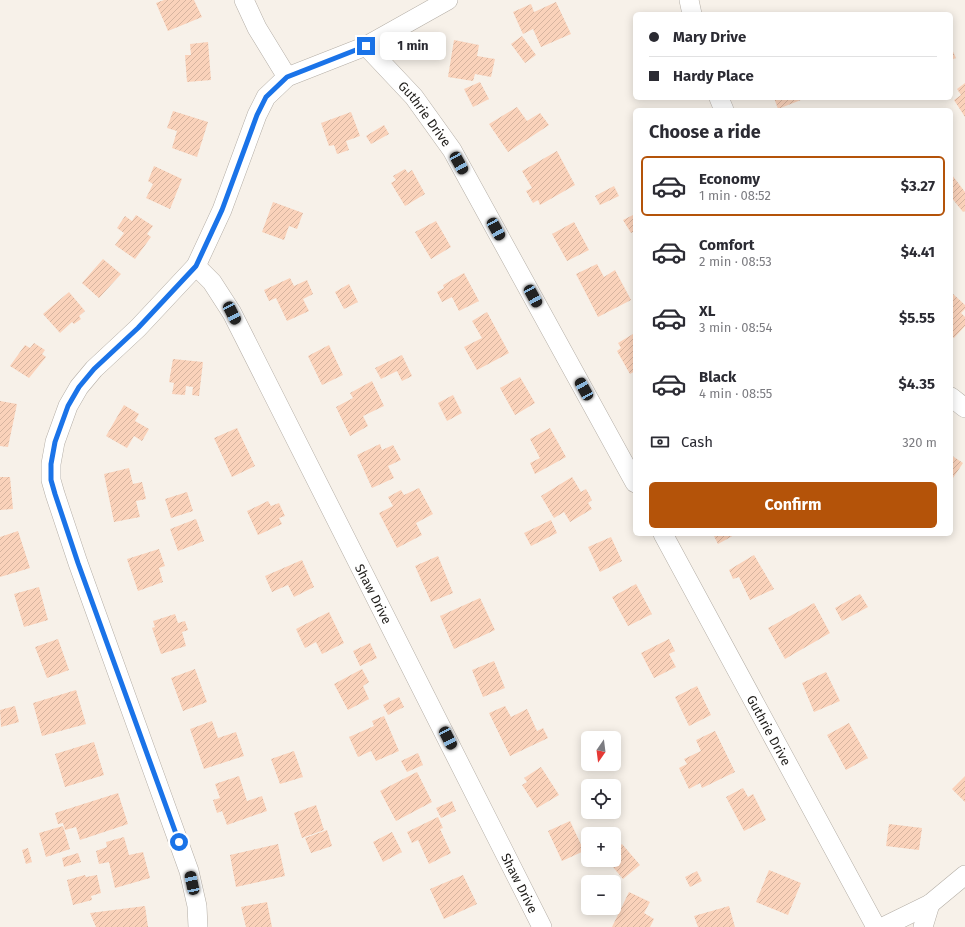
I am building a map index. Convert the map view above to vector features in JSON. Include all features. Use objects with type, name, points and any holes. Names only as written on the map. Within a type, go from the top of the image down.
[{"type":"street","points":[[244,0],[256,28],[287,77]]},
{"type":"street","points":[[198,927],[197,906],[190,871],[78,563],[55,494],[51,480],[51,464],[57,435],[68,406],[79,387],[94,369],[138,328],[196,266],[222,210],[257,115],[266,97],[287,77],[366,46],[448,0]]},
{"type":"street","points":[[689,0],[692,12]]},
{"type":"street","name":"Guthrie Drive","points":[[366,46],[414,97],[452,150],[633,479]]},
{"type":"street","name":"Shaw Drive","points":[[196,266],[212,282],[232,313],[542,927]]},
{"type":"street","points":[[953,399],[965,408]]},
{"type":"street","name":"Guthrie Drive","points":[[664,536],[876,927]]},
{"type":"street","points":[[883,927],[930,904],[965,875]]},
{"type":"street","points":[[923,927],[930,904]]},
{"type":"building","points":[[164,0],[194,0],[202,17],[168,31],[156,3]]},
{"type":"building","points":[[556,2],[571,34],[541,47],[533,29],[523,34],[513,12],[531,4],[534,12]]},
{"type":"building","points":[[522,36],[536,55],[525,63],[511,44]]},
{"type":"building","points":[[454,40],[479,45],[477,56],[495,59],[491,77],[475,74],[473,81],[448,77]]},
{"type":"building","points":[[208,42],[211,80],[187,82],[185,55],[191,55],[190,44]]},
{"type":"building","points":[[953,51],[956,58],[953,59]]},
{"type":"building","points":[[480,82],[489,99],[473,107],[464,89]]},
{"type":"building","points":[[965,83],[965,117],[954,100],[961,95],[957,89]]},
{"type":"building","points":[[775,100],[801,100],[781,108],[778,108]]},
{"type":"building","points":[[517,107],[527,121],[540,113],[549,125],[508,152],[489,124]]},
{"type":"building","points":[[173,111],[208,122],[197,157],[172,148],[177,131],[167,128]]},
{"type":"building","points":[[351,112],[360,136],[346,141],[349,150],[337,154],[334,145],[329,146],[321,123]]},
{"type":"building","points":[[384,125],[389,134],[371,144],[366,136]]},
{"type":"building","points":[[557,151],[575,185],[540,205],[538,200],[533,203],[526,191],[532,188],[522,171]]},
{"type":"building","points":[[154,166],[182,179],[170,209],[146,198],[153,184],[148,181]]},
{"type":"building","points":[[405,169],[408,173],[412,170],[425,194],[405,206],[391,183],[396,180],[393,176]]},
{"type":"building","points":[[953,176],[965,192],[965,211],[963,212],[953,200]]},
{"type":"building","points":[[614,186],[619,196],[600,205],[595,196]]},
{"type":"building","points":[[273,202],[303,213],[297,229],[289,226],[284,240],[262,232]]},
{"type":"building","points":[[136,215],[153,226],[147,234],[151,237],[135,259],[115,245],[124,233],[117,228],[125,216],[132,221]]},
{"type":"building","points":[[633,215],[633,232],[631,233],[623,220]]},
{"type":"building","points":[[436,221],[451,247],[431,259],[415,232]]},
{"type":"building","points":[[574,222],[589,250],[567,261],[552,234]]},
{"type":"building","points":[[103,259],[121,274],[99,298],[82,283]]},
{"type":"building","points":[[597,264],[604,277],[615,270],[631,300],[598,317],[576,274]]},
{"type":"building","points":[[464,273],[479,301],[459,311],[452,297],[442,302],[437,292],[444,288],[443,285]]},
{"type":"building","points":[[290,278],[294,286],[307,280],[313,294],[303,299],[309,311],[287,321],[276,298],[269,301],[264,290]]},
{"type":"building","points":[[349,284],[358,302],[344,309],[335,292]]},
{"type":"building","points":[[69,292],[85,311],[79,316],[81,319],[74,324],[72,322],[60,333],[43,314]]},
{"type":"building","points":[[953,294],[965,305],[965,309],[961,313],[965,317],[965,326],[954,338]]},
{"type":"building","points":[[487,312],[509,353],[477,370],[464,347],[482,338],[472,321]]},
{"type":"building","points":[[633,334],[633,372],[630,374],[617,351],[621,348],[618,343]]},
{"type":"building","points":[[34,343],[45,350],[42,354],[46,357],[29,378],[10,366],[25,345],[30,348]]},
{"type":"building","points":[[329,345],[343,375],[322,385],[308,356]]},
{"type":"building","points":[[402,355],[412,376],[402,381],[397,371],[381,379],[375,368]]},
{"type":"building","points":[[173,359],[203,362],[199,396],[192,395],[193,387],[186,386],[185,395],[172,394],[174,383],[169,382]]},
{"type":"building","points":[[520,377],[535,403],[515,415],[500,388]]},
{"type":"building","points":[[372,381],[384,406],[363,416],[368,426],[350,436],[336,407],[353,398],[350,393]]},
{"type":"building","points":[[453,395],[462,413],[447,421],[438,403]]},
{"type":"building","points":[[0,401],[17,404],[8,447],[0,446]]},
{"type":"building","points":[[124,405],[139,414],[135,421],[149,429],[142,441],[134,436],[127,448],[106,436]]},
{"type":"building","points":[[237,428],[255,466],[232,477],[214,438]]},
{"type":"building","points":[[550,428],[566,457],[535,474],[530,463],[540,458],[530,439]]},
{"type":"building","points":[[380,444],[382,450],[393,445],[401,460],[388,466],[394,478],[372,488],[357,455]]},
{"type":"building","points":[[953,456],[963,463],[953,478]]},
{"type":"building","points":[[129,468],[133,484],[142,482],[146,499],[136,501],[140,517],[114,522],[104,474]]},
{"type":"building","points":[[0,477],[10,477],[13,509],[0,510]]},
{"type":"building","points":[[572,477],[581,492],[586,489],[592,500],[588,503],[592,509],[570,522],[564,512],[554,518],[541,496]]},
{"type":"building","points":[[419,488],[433,514],[416,523],[422,535],[397,548],[379,513],[393,506],[388,497],[401,490],[404,495]]},
{"type":"building","points":[[187,492],[193,511],[171,518],[165,499]]},
{"type":"building","points":[[268,501],[271,506],[279,503],[285,516],[279,518],[282,524],[258,535],[247,511]]},
{"type":"building","points":[[196,519],[204,541],[178,551],[170,529]]},
{"type":"building","points":[[551,520],[557,533],[531,546],[524,533]]},
{"type":"building","points":[[18,531],[30,568],[0,577],[0,537]]},
{"type":"building","points":[[714,536],[732,536],[718,544]]},
{"type":"building","points":[[611,537],[622,561],[600,572],[588,547]]},
{"type":"building","points":[[159,549],[165,566],[159,568],[163,582],[138,591],[127,559]]},
{"type":"building","points":[[754,555],[774,589],[750,600],[739,577],[733,579],[729,570]]},
{"type":"building","points":[[438,556],[453,593],[431,602],[415,566]]},
{"type":"building","points":[[302,560],[314,587],[294,597],[288,585],[272,592],[265,576]]},
{"type":"building","points":[[636,584],[652,614],[628,626],[612,597]]},
{"type":"building","points":[[39,587],[48,620],[24,627],[14,594]]},
{"type":"building","points":[[860,594],[868,607],[842,621],[835,608]]},
{"type":"building","points":[[480,598],[495,630],[454,649],[440,616]]},
{"type":"building","points":[[814,603],[830,633],[785,659],[768,628]]},
{"type":"building","points":[[329,612],[344,643],[322,654],[316,642],[305,648],[296,629]]},
{"type":"building","points":[[175,614],[178,623],[185,621],[188,630],[182,632],[186,646],[161,654],[152,628],[155,627],[153,621]]},
{"type":"building","points":[[58,639],[69,670],[47,678],[35,647]]},
{"type":"building","points":[[669,639],[675,651],[669,654],[676,667],[654,678],[641,653]]},
{"type":"building","points":[[370,643],[377,658],[360,666],[353,651]]},
{"type":"building","points":[[494,661],[505,688],[483,697],[472,670]]},
{"type":"building","points":[[195,669],[207,702],[183,711],[171,678]]},
{"type":"building","points":[[362,669],[369,682],[363,686],[369,699],[348,710],[334,684]]},
{"type":"building","points":[[826,672],[840,701],[814,712],[802,683]]},
{"type":"building","points":[[697,686],[711,715],[689,726],[675,697]]},
{"type":"building","points":[[76,690],[86,724],[42,736],[33,703]]},
{"type":"building","points":[[399,697],[404,707],[388,715],[383,705]]},
{"type":"building","points":[[15,706],[19,722],[1,727],[0,710]]},
{"type":"building","points":[[505,706],[511,717],[527,709],[537,731],[543,728],[548,738],[510,756],[489,713]]},
{"type":"building","points":[[384,716],[399,751],[376,761],[371,751],[358,757],[349,737],[374,726],[372,721]]},
{"type":"building","points":[[212,721],[218,738],[236,732],[244,756],[204,769],[190,729]]},
{"type":"building","points":[[849,723],[868,758],[846,770],[827,735]]},
{"type":"building","points":[[715,731],[735,772],[702,788],[700,783],[689,789],[679,768],[687,764],[684,759],[701,751],[696,740]]},
{"type":"building","points":[[94,742],[104,775],[65,787],[55,754]]},
{"type":"building","points":[[294,751],[303,777],[280,784],[271,759]]},
{"type":"building","points":[[418,753],[423,765],[407,772],[401,761]]},
{"type":"building","points":[[541,767],[559,795],[537,808],[522,785],[527,782],[524,778]]},
{"type":"building","points":[[417,772],[432,802],[396,821],[380,791]]},
{"type":"building","points":[[239,776],[247,801],[262,796],[267,811],[227,825],[222,811],[217,813],[213,800],[220,798],[215,784]]},
{"type":"building","points":[[965,776],[965,802],[952,789]]},
{"type":"building","points":[[743,788],[748,797],[753,794],[766,820],[744,831],[726,797]]},
{"type":"building","points":[[118,793],[128,824],[80,840],[76,827],[65,830],[63,823],[58,824],[55,813]]},
{"type":"building","points":[[452,801],[456,811],[441,818],[436,808]]},
{"type":"building","points":[[316,805],[324,830],[302,838],[294,813]]},
{"type":"building","points":[[438,817],[443,828],[440,829],[451,853],[429,864],[418,840],[412,843],[407,832]]},
{"type":"building","points":[[570,821],[581,845],[581,852],[562,861],[548,831]]},
{"type":"building","points":[[889,824],[922,828],[919,850],[886,846]]},
{"type":"building","points":[[63,826],[70,849],[46,857],[39,833]]},
{"type":"building","points":[[327,830],[332,846],[311,853],[305,838]]},
{"type":"building","points":[[392,832],[402,852],[383,862],[373,842]]},
{"type":"building","points":[[124,837],[129,855],[143,852],[150,878],[115,888],[109,862],[99,864],[96,851],[107,847],[106,842]]},
{"type":"building","points":[[278,844],[285,876],[236,887],[230,855]]},
{"type":"building","points":[[622,844],[640,865],[623,879],[613,867],[621,867]]},
{"type":"building","points":[[28,848],[32,862],[26,864],[22,850]]},
{"type":"building","points":[[78,853],[81,862],[64,867],[62,858]]},
{"type":"building","points":[[769,870],[801,883],[788,915],[756,902]]},
{"type":"building","points":[[697,871],[702,881],[690,887],[685,877]]},
{"type":"building","points":[[85,875],[86,877],[97,875],[101,893],[91,896],[92,900],[73,905],[67,880]]},
{"type":"building","points":[[463,875],[477,904],[444,919],[430,889]]},
{"type":"building","points":[[629,892],[650,902],[644,913],[654,919],[650,927],[612,927],[618,915],[621,915],[621,908]]},
{"type":"building","points":[[267,902],[272,927],[246,927],[241,907]]},
{"type":"building","points":[[145,906],[148,927],[96,927],[90,913]]},
{"type":"building","points":[[729,906],[735,927],[698,927],[694,916]]},
{"type":"route","points":[[179,842],[78,563],[55,494],[51,480],[51,464],[55,442],[68,406],[79,387],[94,369],[138,328],[196,266],[222,210],[257,115],[266,97],[287,77],[366,46]]}]
